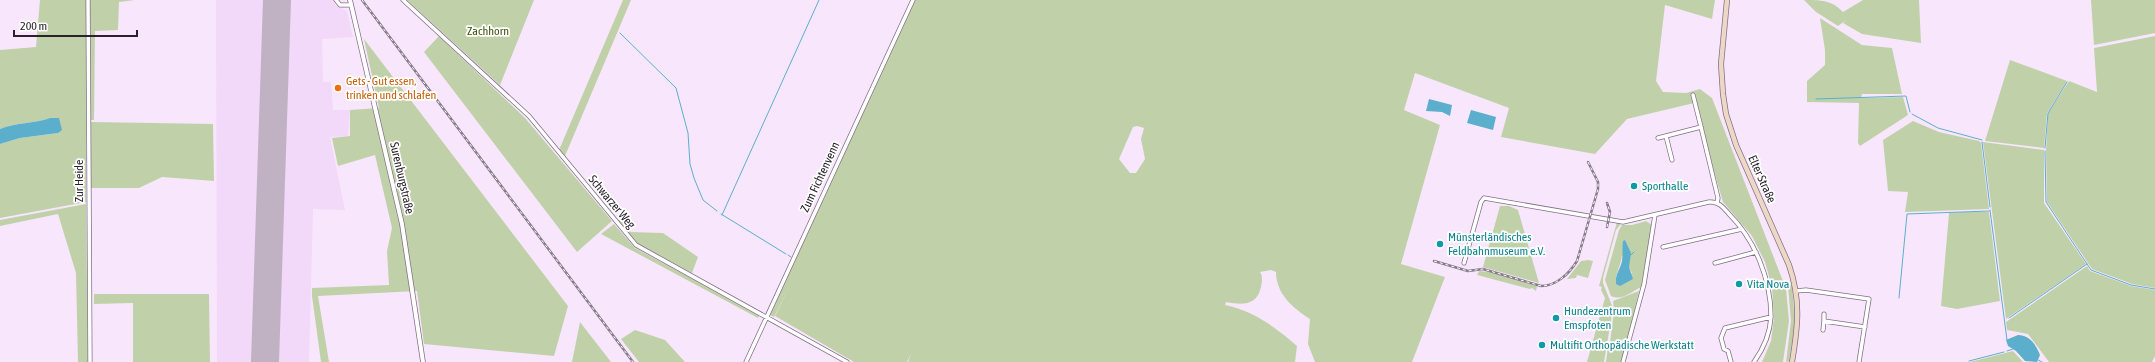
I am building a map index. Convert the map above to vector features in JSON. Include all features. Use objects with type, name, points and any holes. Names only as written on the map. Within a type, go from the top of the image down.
[{"type":"main road","name":"Elter Straße","points":[[1727,0],[1721,69],[1726,114],[1736,146],[1789,265],[1796,291],[1798,315],[1792,362]]},
{"type":"street","name":"Zur Heide","points":[[88,0],[90,362]]},
{"type":"street","points":[[336,0],[340,5],[351,2]]},
{"type":"street","name":"Schwarzer Weg","points":[[403,0],[529,116],[636,245],[848,362]]},
{"type":"street","name":"Zum Fichtenvenn","points":[[746,362],[913,0]]},
{"type":"street","name":"Surenburgstraße","points":[[351,2],[402,224],[423,362]]},
{"type":"street","points":[[1693,95],[1718,198],[1717,203]]},
{"type":"street","points":[[1658,138],[1701,127]]},
{"type":"street","points":[[1666,136],[1672,160]]},
{"type":"street","points":[[1464,263],[1481,202],[1484,198],[1623,222],[1708,202],[1717,203],[1742,228],[1756,252],[1766,281],[1771,317],[1765,344],[1754,362]]},
{"type":"street","points":[[1623,362],[1644,284],[1655,215]]},
{"type":"street","points":[[1664,247],[1742,228]]},
{"type":"street","points":[[1715,262],[1756,252]]},
{"type":"street","points":[[1796,291],[1806,290],[1869,299],[1859,362]]},
{"type":"street","points":[[1823,330],[1824,314]]},
{"type":"street","points":[[1731,362],[1728,351],[1724,349],[1722,338],[1725,328],[1771,317]]},
{"type":"street","points":[[1824,321],[1865,327]]},
{"type":"shaded area","points":[[216,0],[333,0],[336,6],[347,11],[353,37],[322,39],[323,82],[331,82],[333,110],[350,110],[348,136],[330,137],[345,210],[313,209],[309,362],[217,362]]},
{"type":"green space","points":[[40,0],[86,0],[86,202],[0,218],[0,144],[20,138],[58,133],[50,118],[0,129],[0,50],[36,47]]},
{"type":"green space","points":[[90,0],[135,0],[119,2],[118,30],[95,31],[94,120],[91,120]]},
{"type":"green space","name":"Zachhorn","points":[[407,0],[534,0],[500,85]]},
{"type":"green space","points":[[623,0],[631,0],[565,156],[559,150]]},
{"type":"green space","points":[[915,0],[1715,0],[1712,19],[1665,5],[1656,81],[1663,92],[1686,93],[1700,89],[1712,98],[1786,289],[1789,321],[1783,362],[1762,362],[1771,341],[1774,318],[1772,287],[1765,262],[1752,236],[1723,202],[1694,103],[1627,119],[1595,154],[1501,137],[1509,108],[1415,73],[1404,110],[1440,125],[1401,264],[1445,277],[1412,362],[1315,362],[1308,344],[1310,319],[1292,305],[1282,294],[1276,272],[1271,270],[1260,272],[1262,281],[1256,298],[1248,303],[1238,304],[1226,302],[1225,305],[1245,311],[1255,316],[1272,326],[1289,339],[1297,346],[1295,362],[908,362],[911,354],[907,362],[854,362],[775,316],[790,285],[774,317],[770,315]],"holes":[[[1137,126],[1144,128],[1141,139],[1145,159],[1136,173],[1130,173],[1119,159],[1133,127]]]},
{"type":"green space","points":[[1804,0],[1816,0],[1830,3],[1835,5],[1843,12],[1863,0],[1919,0],[1921,43],[1862,34],[1843,23],[1846,20],[1838,26],[1816,12]]},
{"type":"green space","points":[[2091,0],[2155,0],[2155,33],[2094,45]]},
{"type":"green space","points":[[1820,18],[1862,45],[1892,48],[1902,94],[1862,94],[1861,98],[1903,97],[1908,115],[1860,146],[1858,143],[1859,103],[1807,102],[1807,81],[1825,65],[1825,50]]},
{"type":"green space","points":[[439,36],[525,118],[612,221],[577,252],[424,52]]},
{"type":"green space","points":[[2155,36],[2155,288],[2132,284],[2092,269],[2047,202],[2046,151],[2048,113],[2069,81],[2097,92],[2094,48]]},
{"type":"green space","points":[[364,39],[568,306],[554,356],[424,344],[417,291],[318,296],[329,362],[321,362],[312,288],[389,285],[387,251],[392,228],[375,155],[338,166],[332,138],[350,136],[350,110],[379,108]]},
{"type":"green space","points":[[2010,60],[2067,81],[2047,113],[2044,148],[1985,141]]},
{"type":"green space","points":[[1913,121],[1939,132],[1979,141],[1981,143],[1989,209],[1905,212],[1908,192],[1888,191],[1883,140]]},
{"type":"green space","points":[[91,122],[213,124],[214,181],[162,177],[139,188],[91,188]]},
{"type":"green space","points":[[1983,142],[2044,150],[2044,203],[2086,264],[2006,319]]},
{"type":"green space","points":[[86,204],[88,362],[78,362],[76,273],[58,214],[0,226],[0,220]]},
{"type":"green space","points":[[1500,206],[1509,206],[1518,210],[1539,283],[1483,267]]},
{"type":"green space","points":[[1989,212],[2000,301],[1957,309],[1941,306],[1949,213]]},
{"type":"green space","points":[[620,220],[631,232],[663,233],[698,257],[692,273],[638,244],[617,221]]},
{"type":"green space","points":[[1646,221],[1652,225],[1641,287],[1623,297],[1611,296],[1605,280],[1619,230],[1622,225],[1632,225]],"holes":[[[1622,255],[1632,273],[1616,284],[1616,276]]]},
{"type":"green space","points":[[1617,222],[1621,224],[1616,230],[1603,278],[1603,283],[1613,308],[1604,362],[1587,362],[1605,298],[1601,290],[1602,287],[1599,286]]},
{"type":"green space","points":[[614,224],[635,248],[760,315],[758,318],[601,234]]},
{"type":"green space","points":[[1581,261],[1593,261],[1588,278],[1577,275],[1576,278],[1567,279]]},
{"type":"green space","points":[[2087,266],[2090,271],[2131,286],[2155,290],[2155,356],[2152,362],[2049,362],[2028,334],[2007,330],[2006,322]]},
{"type":"green space","points":[[1479,271],[1490,272],[1537,286],[1536,291],[1532,288],[1530,289],[1477,275]]},
{"type":"green space","points":[[1792,285],[1795,324],[1789,361],[1786,362],[1791,321],[1788,286]]},
{"type":"green space","points":[[1639,291],[1628,338],[1610,343],[1614,310],[1613,301]]},
{"type":"green space","points":[[94,294],[209,294],[210,362],[133,362],[133,303],[94,304]]},
{"type":"green space","points":[[580,322],[611,362],[572,362]]},
{"type":"green space","points":[[635,330],[665,340],[685,362],[639,362],[621,339]]},
{"type":"green space","points":[[1624,342],[1627,343],[1621,362],[1606,362],[1608,347]]},
{"type":"green space","points":[[2013,351],[2023,362],[1970,362]]},
{"type":"water","points":[[1429,99],[1452,105],[1450,116],[1442,112],[1426,111]]},
{"type":"water","points":[[1471,110],[1496,117],[1493,130],[1467,123]]},
{"type":"water","points":[[50,118],[59,118],[62,130],[58,133],[20,138],[0,144],[0,129]]},
{"type":"water","points":[[1625,240],[1631,253],[1629,267],[1633,279],[1620,286],[1616,284],[1616,281],[1622,261],[1623,241]]},
{"type":"water","points":[[2022,335],[2029,339],[2037,348],[2040,355],[2037,362],[2025,361],[2016,351],[2008,346],[2006,340]]},
{"type":"waterway","points":[[722,215],[819,0]]},
{"type":"waterway","points":[[620,33],[676,88],[688,133],[690,164],[694,178],[703,200],[717,211]]},
{"type":"waterway","points":[[2045,148],[2048,113],[2067,82]]},
{"type":"waterway","points":[[1816,99],[1906,96],[1910,112]]},
{"type":"waterway","points":[[1912,114],[1938,128],[1982,140]]},
{"type":"waterway","points":[[1982,142],[1990,207]]},
{"type":"waterway","points":[[2045,151],[2046,202],[2091,270],[2131,285],[2155,289]]},
{"type":"waterway","points":[[1990,210],[2007,340]]},
{"type":"waterway","points":[[1899,298],[1907,214],[1989,211]]},
{"type":"waterway","points":[[721,214],[786,254]]},
{"type":"waterway","points":[[1631,255],[1634,252]]},
{"type":"waterway","points":[[2009,318],[2087,264]]},
{"type":"waterway","points":[[2007,351],[2013,349]]},
{"type":"waterway","points":[[1969,361],[2004,352]]},
{"type":"waterway","points":[[2038,360],[2042,362]]},
{"type":"runway","points":[[265,362],[277,0]]},
{"type":"railway","points":[[362,0],[633,362]]},
{"type":"railway","points":[[1434,261],[1468,271],[1483,269],[1541,286],[1557,282],[1566,275],[1577,261],[1598,189],[1598,182],[1588,162]]},
{"type":"railway","points":[[1607,203],[1610,212],[1607,227]]},
{"type":"place","name":"Gets - Gut essen, trinken und schlafen","points":[[338,88]]},
{"type":"place","name":"Sporthalle","points":[[1634,186]]},
{"type":"place","name":"Münsterländisches Feldbahnmuseum e.V.","points":[[1440,244]]},
{"type":"place","name":"Vita Nova","points":[[1739,284]]},
{"type":"place","name":"Hundezentrum Emspfoten","points":[[1556,318]]},
{"type":"place","name":"Multifit Orthopädische Werkstatt","points":[[1542,345]]}]
